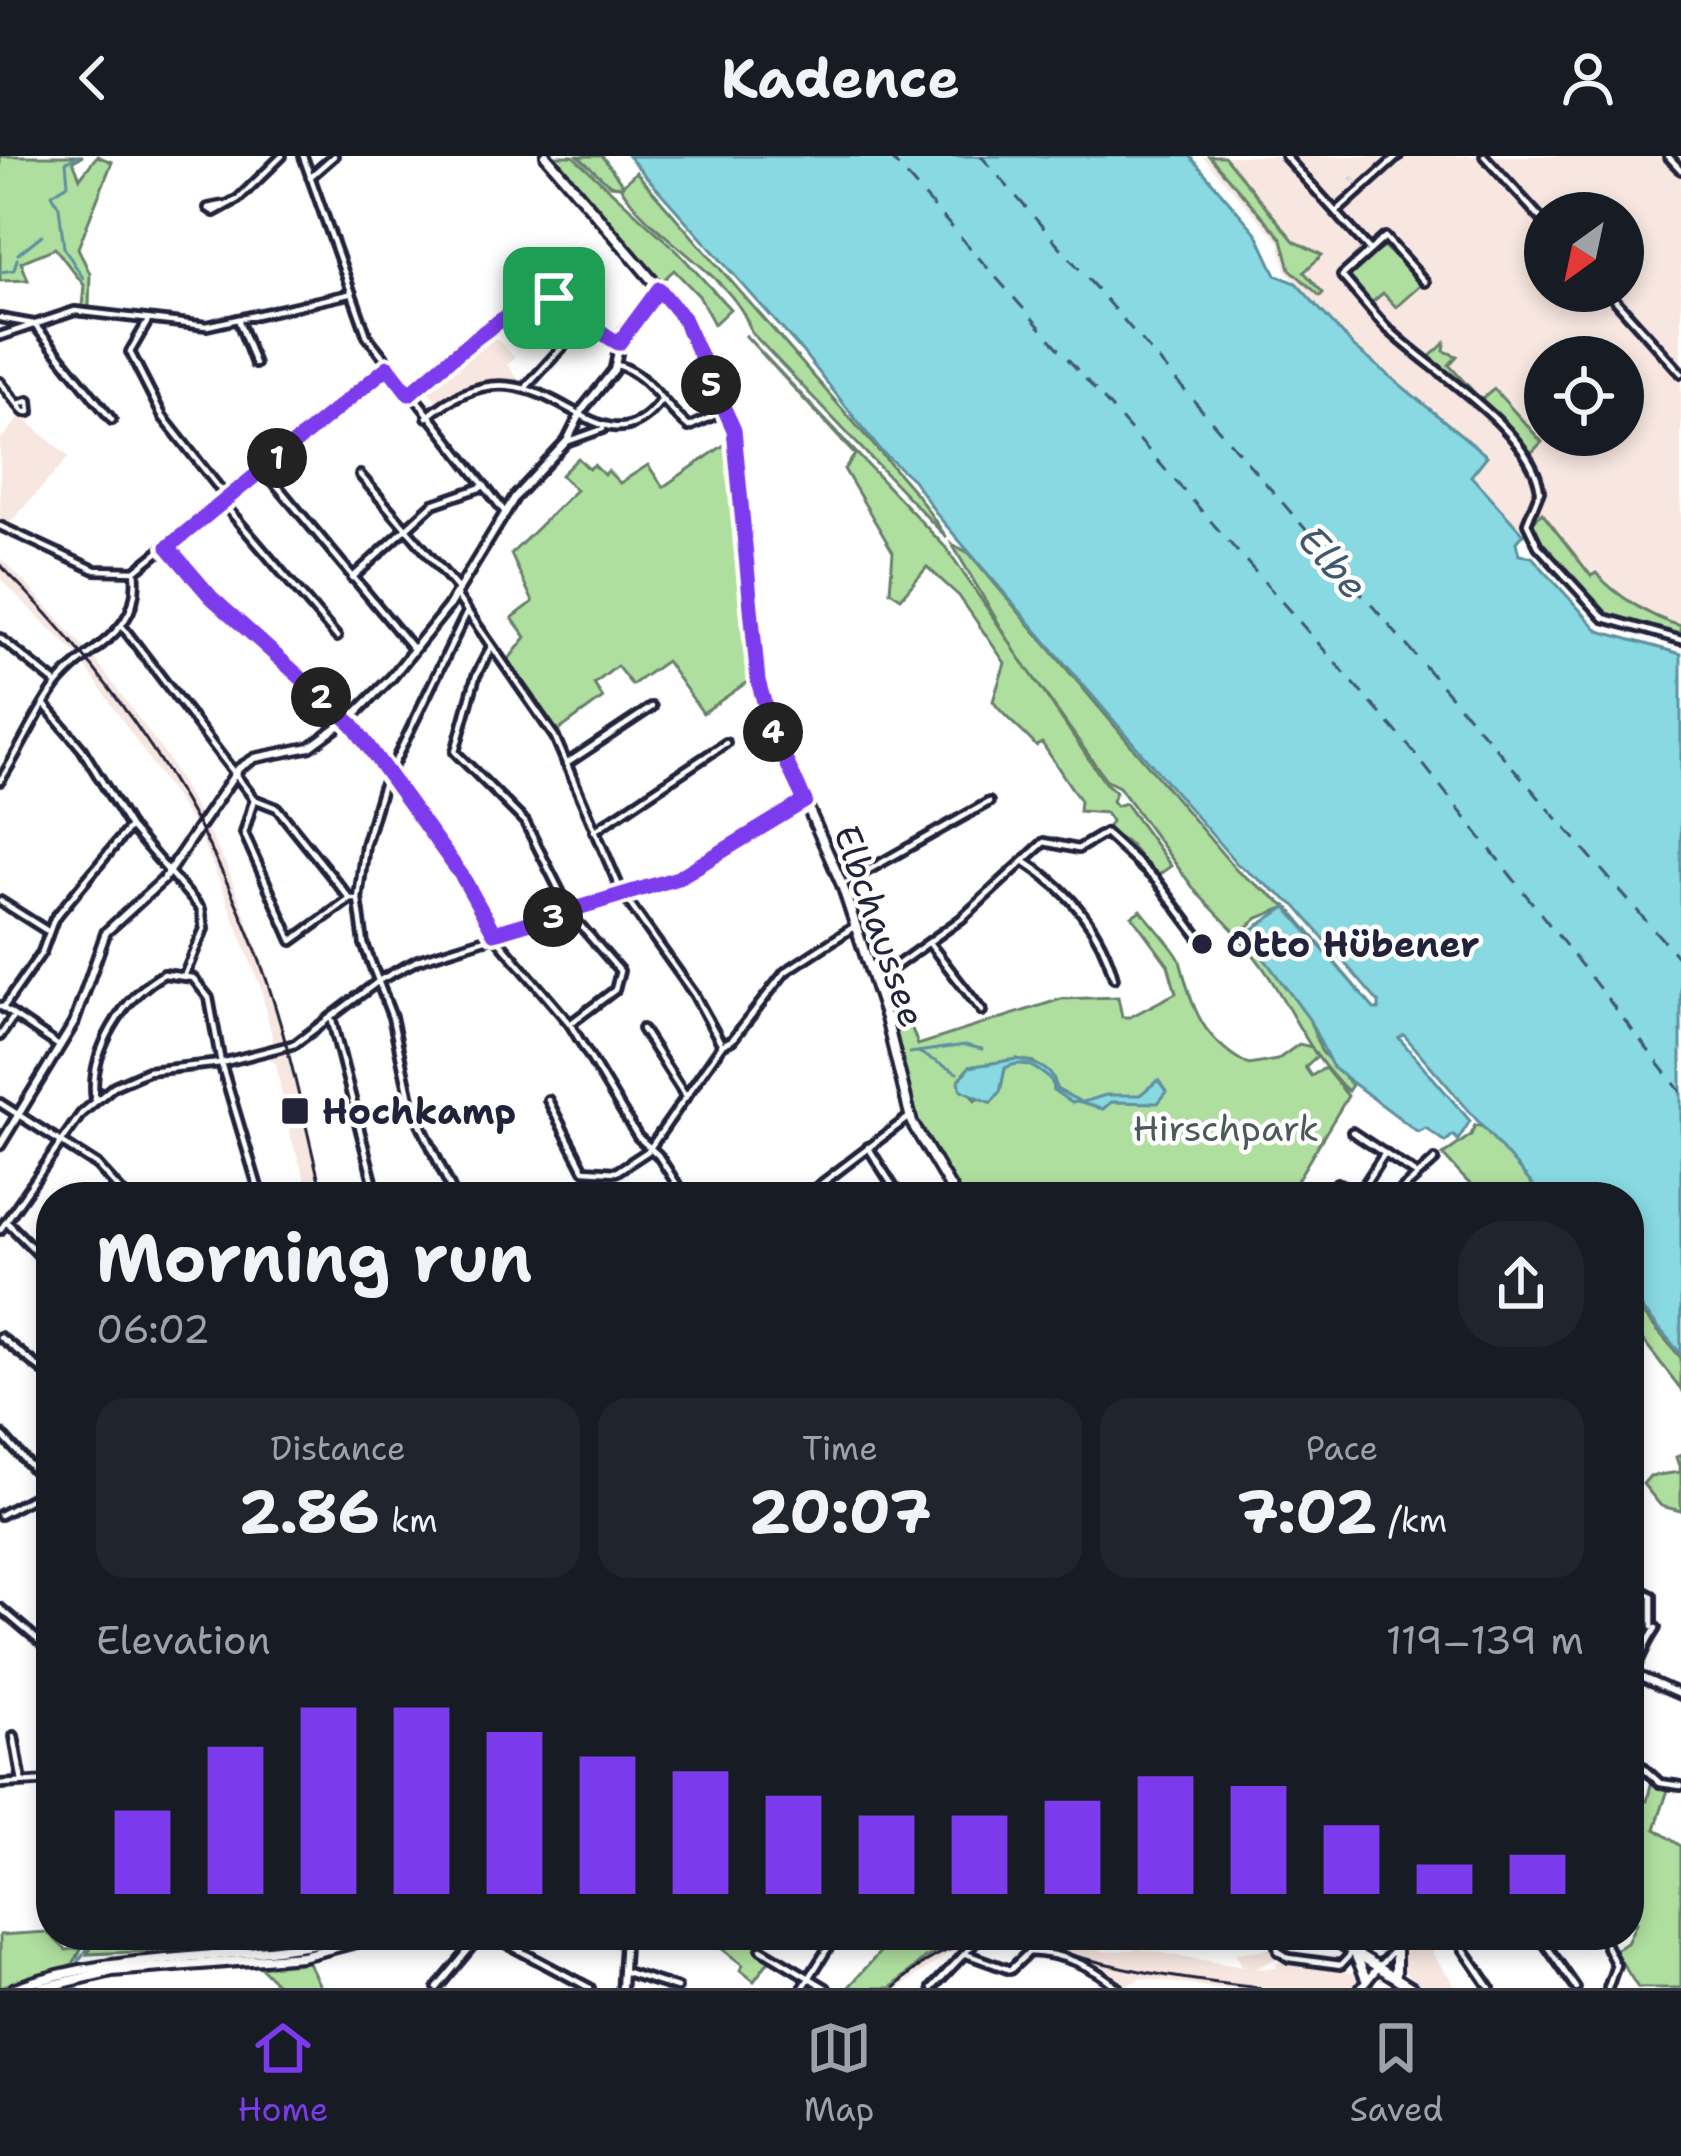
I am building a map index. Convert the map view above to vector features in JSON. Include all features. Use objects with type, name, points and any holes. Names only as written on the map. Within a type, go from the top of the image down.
[{"type":"main road","name":"Elbchaussee","points":[[546,156],[683,318],[724,411],[736,442],[758,681],[774,736],[842,885],[910,1116],[947,1182]]},
{"type":"main road","points":[[15,1988],[96,1970],[280,1950]]},
{"type":"main road","points":[[41,1988],[96,1970],[302,1956],[325,1950]]},
{"type":"main road","points":[[1350,1950],[1412,1988]]},
{"type":"main road","points":[[1396,1950],[1393,1965],[1400,1979]]},
{"type":"main road","points":[[1354,1953],[1364,1984]]},
{"type":"street","points":[[223,205],[238,199],[282,156]]},
{"type":"street","points":[[303,156],[349,294],[388,367],[505,512]]},
{"type":"street","points":[[310,177],[334,156]]},
{"type":"street","points":[[1298,156],[1288,159],[1370,250]]},
{"type":"street","points":[[1336,212],[1398,156]]},
{"type":"street","points":[[1484,156],[1524,200]]},
{"type":"street","points":[[1668,156],[1681,170]]},
{"type":"street","points":[[1425,281],[1384,237],[1342,276],[1384,325],[1473,398],[1528,460],[1539,482],[1539,500],[1526,520],[1538,546],[1604,618],[1681,640]]},
{"type":"street","points":[[0,1144],[77,1017],[106,932],[169,871],[231,776],[255,758],[306,749],[347,720],[413,650],[457,593],[505,512],[567,441],[579,414],[616,365],[619,343],[659,289]]},
{"type":"street","points":[[0,336],[80,310],[200,326],[349,294]]},
{"type":"street","points":[[409,394],[532,300],[558,300],[619,343]]},
{"type":"street","points":[[1625,312],[1681,373]]},
{"type":"street","points":[[0,318],[34,324],[112,420]]},
{"type":"street","points":[[238,319],[255,364]]},
{"type":"street","points":[[148,321],[145,334],[130,345],[163,417],[338,637]]},
{"type":"street","points":[[527,386],[586,321]]},
{"type":"street","points":[[616,365],[637,371],[660,402],[693,428],[724,411]]},
{"type":"street","points":[[0,526],[95,570],[135,571],[388,367]]},
{"type":"street","points":[[1,386],[18,404]]},
{"type":"street","points":[[426,417],[459,394],[527,386],[603,429]]},
{"type":"street","points":[[567,441],[603,429],[627,429],[660,402]]},
{"type":"street","points":[[263,469],[413,650]]},
{"type":"street","points":[[360,475],[457,593],[547,723],[625,898],[686,982],[722,1045]]},
{"type":"street","points":[[352,578],[435,503],[485,485]]},
{"type":"street","points":[[168,547],[211,597],[347,720],[462,876],[494,933],[570,1024],[636,1133],[674,1182]]},
{"type":"street","points":[[1,778],[57,684],[122,626],[135,601],[135,571]]},
{"type":"street","points":[[448,1182],[411,1104],[392,1017],[362,938],[358,899],[364,844],[386,776],[466,612]]},
{"type":"street","points":[[122,626],[231,776],[254,800],[277,808],[350,899]]},
{"type":"street","points":[[0,638],[57,684]]},
{"type":"street","points":[[491,647],[465,708],[455,752],[530,829],[572,913],[620,976],[610,994],[570,1024]]},
{"type":"street","points":[[45,705],[82,749],[130,827],[205,920],[185,974]]},
{"type":"street","points":[[566,764],[652,707]]},
{"type":"street","points":[[594,830],[726,743]]},
{"type":"street","points":[[254,800],[244,833],[292,941],[350,899],[358,899]]},
{"type":"street","points":[[36,1182],[95,1100],[141,1073],[220,1063],[295,1044],[332,1021],[377,983],[418,960],[494,933],[625,898],[688,873],[805,801]]},
{"type":"street","points":[[842,885],[989,802]]},
{"type":"street","points":[[59,1046],[2,1007],[44,946],[46,930],[130,827]]},
{"type":"street","points":[[874,982],[930,944],[1044,842],[1078,849],[1105,833],[1157,881],[1201,940]]},
{"type":"street","points":[[1025,862],[1049,877],[1093,925],[1114,978]]},
{"type":"street","points":[[0,902],[46,930]]},
{"type":"street","points":[[548,1100],[581,1167],[616,1172],[650,1148],[722,1045],[732,1040],[785,972],[855,926]]},
{"type":"street","points":[[930,944],[982,1011]]},
{"type":"street","points":[[185,974],[209,998],[220,1063],[256,1182]]},
{"type":"street","points":[[95,1100],[102,1055],[126,1006],[157,978],[185,974]]},
{"type":"street","points":[[0,1036],[14,1016]]},
{"type":"street","points":[[332,1021],[373,1182]]},
{"type":"street","points":[[642,1029],[686,1097]]},
{"type":"street","points":[[0,1103],[104,1170],[114,1182]]},
{"type":"street","points":[[823,1182],[910,1116]]},
{"type":"street","points":[[1352,1132],[1416,1174]]},
{"type":"street","points":[[868,1147],[890,1182]]},
{"type":"street","points":[[1366,1182],[1385,1153]]},
{"type":"street","points":[[1408,1182],[1435,1160]]},
{"type":"street","points":[[0,1230],[36,1182]]},
{"type":"street","points":[[8,1222],[36,1251]]},
{"type":"street","points":[[0,1337],[36,1365]]},
{"type":"street","points":[[0,1433],[36,1472]]},
{"type":"street","points":[[0,1515],[36,1496]]},
{"type":"street","points":[[1644,1592],[1652,1596],[1652,1627],[1657,1632],[1644,1649]]},
{"type":"street","points":[[0,1609],[36,1637]]},
{"type":"street","points":[[1644,1679],[1681,1695]]},
{"type":"street","points":[[14,1736],[22,1782]]},
{"type":"street","points":[[1644,1768],[1660,1783],[1681,1786]]},
{"type":"street","points":[[0,1784],[36,1782]]},
{"type":"street","points":[[437,1988],[469,1950]]},
{"type":"street","points":[[518,1950],[590,1988]]},
{"type":"street","points":[[622,1988],[624,1950]]},
{"type":"street","points":[[763,1950],[805,1984],[826,1988]]},
{"type":"street","points":[[805,1984],[827,1950]]},
{"type":"street","points":[[932,1988],[969,1950]]},
{"type":"street","points":[[1278,1950],[1293,1959],[1340,1965],[1354,1953]]},
{"type":"street","points":[[1364,1984],[1396,1950]]},
{"type":"street","points":[[1464,1950],[1490,1988]]},
{"type":"street","points":[[1549,1950],[1576,1988]]},
{"type":"street","points":[[1608,1950],[1616,1965],[1608,1988]]},
{"type":"street","points":[[966,1954],[1010,1970],[1029,1952],[1044,1953],[1090,1967],[1118,1988]]},
{"type":"street","points":[[96,1970],[98,1988]]},
{"type":"street","points":[[623,1971],[677,1988]]},
{"type":"shaded area","points":[[1202,156],[1681,156],[1681,643],[1602,621],[1471,476],[1487,455],[1354,347],[1286,271],[1279,242]]},
{"type":"shaded area","points":[[490,333],[515,357],[507,365],[521,382],[481,384],[438,403],[424,386]]},
{"type":"shaded area","points":[[21,416],[69,457],[9,524],[0,520],[0,441]]},
{"type":"shaded area","points":[[0,558],[89,653],[81,659],[0,579]]},
{"type":"shaded area","points":[[95,659],[167,757],[226,864],[265,967],[321,1182],[306,1182],[290,1135],[276,1064],[268,1057],[276,1053],[261,989],[218,877],[195,827],[86,667]]},
{"type":"shaded area","points":[[942,1950],[964,1950],[949,1953],[900,1988],[891,1988],[912,1967]]},
{"type":"shaded area","points":[[1037,1950],[1145,1950],[1243,1967],[1235,1953],[1270,1950],[1275,1959],[1255,1969],[1276,1968],[1277,1962],[1361,1974],[1355,1988],[1213,1988],[1140,1978],[1123,1988],[1088,1964]]},
{"type":"shaded area","points":[[1373,1950],[1434,1950],[1432,1953],[1457,1988],[1425,1988]]},
{"type":"green space","points":[[0,156],[83,156],[73,161],[80,178],[97,156],[112,162],[78,248],[90,274],[89,307],[82,307],[84,285],[55,248],[21,262],[28,280],[0,281]]},
{"type":"green space","points":[[553,156],[573,156],[678,252],[730,309],[714,324],[699,296],[674,270],[661,282]]},
{"type":"green space","points":[[578,156],[602,156],[623,185],[636,172],[917,495],[947,538],[751,332],[729,293],[651,223],[620,186],[610,185]]},
{"type":"green space","points":[[1209,156],[1224,156],[1294,241],[1322,255],[1304,272],[1323,293],[1320,296],[1290,269],[1282,239]]},
{"type":"green space","points":[[1384,247],[1423,283],[1396,307],[1383,293],[1370,304],[1348,279],[1351,270]]},
{"type":"green space","points":[[745,335],[947,549],[1105,783],[1116,792],[1112,801],[1116,806],[1125,803],[1171,866],[1156,877],[1129,844],[1106,830],[1111,821],[1106,813],[1079,811],[1080,801],[1042,743],[1036,746],[997,707],[993,701],[1005,663],[959,596],[927,567],[901,598],[890,591],[893,552],[844,469],[855,455]]},
{"type":"green space","points":[[1445,343],[1444,351],[1457,356],[1449,365],[1481,400],[1494,389],[1524,422],[1524,452],[1474,397],[1428,358]]},
{"type":"green space","points":[[730,441],[753,678],[703,713],[666,661],[632,685],[617,666],[594,684],[603,698],[558,731],[508,660],[526,637],[512,618],[533,602],[511,554],[576,490],[561,475],[578,458],[589,469],[594,465],[604,475],[608,471],[620,483],[648,465],[663,487]]},
{"type":"green space","points":[[1542,513],[1591,576],[1596,573],[1635,605],[1681,626],[1681,638],[1604,617],[1529,526]]},
{"type":"green space","points":[[952,544],[969,553],[1237,871],[1288,907],[1374,1009],[1286,907],[1258,918],[1238,935],[1197,893],[1119,787],[1107,781],[1015,651]]},
{"type":"green space","name":"Hirschpark","points":[[1141,910],[1180,961],[1201,1021],[1220,1045],[1249,1065],[1277,1060],[1299,1044],[1312,1047],[1317,1056],[1305,1067],[1311,1076],[1325,1068],[1348,1096],[1296,1182],[948,1182],[921,1135],[874,982],[883,976],[888,986],[895,983],[918,1045],[1061,999],[1118,997],[1122,1017],[1130,1017],[1176,993],[1168,965],[1132,916]],"holes":[[[1017,1059],[1033,1062],[1053,1078],[1056,1089],[1079,1101],[1053,1090],[1052,1081],[1025,1064],[1005,1068],[1000,1092],[975,1100],[960,1078],[969,1067]]]},
{"type":"green space","points":[[1241,941],[1256,944],[1309,1019],[1321,1051],[1352,1085],[1348,1091],[1318,1057]]},
{"type":"green space","points":[[1475,1125],[1484,1127],[1530,1182],[1469,1182],[1443,1155],[1471,1135]]},
{"type":"green space","points":[[1644,1315],[1681,1358],[1681,1389],[1644,1341]]},
{"type":"green space","points":[[1681,1472],[1681,1511],[1661,1506],[1644,1485],[1650,1476]]},
{"type":"green space","points":[[1652,1780],[1669,1787],[1655,1829],[1681,1846],[1681,1988],[1638,1988],[1614,1950],[1644,1950],[1647,1801]]},
{"type":"green space","points":[[36,1933],[36,1950],[81,1950],[73,1964],[0,1987],[0,1935]]},
{"type":"green space","points":[[90,1950],[174,1950],[87,1954]]},
{"type":"green space","points":[[724,1950],[760,1950],[771,1958],[754,1981],[740,1970],[743,1965]]},
{"type":"green space","points":[[882,1950],[943,1950],[925,1958],[891,1988],[848,1988]]},
{"type":"green space","points":[[308,1962],[321,1988],[281,1988],[260,1967]]},
{"type":"water","name":"Elbe","points":[[628,156],[1190,156],[1257,234],[1276,275],[1296,283],[1354,347],[1487,456],[1471,476],[1523,534],[1516,542],[1519,555],[1532,557],[1599,631],[1681,654],[1681,1354],[1644,1311],[1644,1182],[1530,1182],[1404,1035],[1399,1038],[1470,1121],[1458,1140],[1453,1135],[1445,1142],[1426,1128],[1418,1132],[1333,1068],[1309,1019],[1260,953],[1253,929],[1286,907],[1374,1009],[1379,1010],[1379,1003],[1296,906],[1237,864],[939,517],[913,480],[880,450],[802,351]]},
{"type":"water","points":[[1017,1059],[1043,1068],[1056,1089],[1079,1101],[1072,1103],[1053,1090],[1047,1076],[1024,1064],[1005,1068],[1000,1092],[991,1103],[961,1090],[959,1081],[969,1067]]},
{"type":"water","points":[[1158,1080],[1167,1092],[1158,1103],[1111,1102],[1103,1109],[1080,1103],[1106,1095],[1140,1095]]},
{"type":"waterway","points":[[78,156],[66,162],[68,184],[52,194],[59,207],[64,248],[83,278]]},
{"type":"waterway","points":[[18,254],[42,235]]},
{"type":"waterway","points":[[0,272],[14,270],[17,259]]},
{"type":"waterway","points":[[910,1053],[965,1045],[982,1049]]},
{"type":"waterway","points":[[918,1052],[957,1073]]},
{"type":"waterway","points":[[78,1962],[83,1954]]},
{"type":"waterway","points":[[78,1988],[80,1984]]},
{"type":"ferry route","points":[[889,156],[1408,745],[1681,1092]]},
{"type":"ferry route","points":[[981,156],[1681,961]]},
{"type":"tunnel","points":[[1351,177],[1357,184]]},
{"type":"tram line","points":[[0,565],[120,702],[214,855],[272,995],[319,1182]]},
{"type":"tram line","points":[[895,1988],[922,1964],[949,1950]]},
{"type":"tram line","points":[[1049,1950],[1155,1974],[1260,1988]]},
{"type":"place","name":"Otto Hübener","points":[[1202,944]]},
{"type":"place","name":"Hochkamp","points":[[295,1111]]},
{"type":"route","points":[[659,289],[683,318],[734,430],[758,681],[774,736],[805,801],[678,878],[494,933],[462,876],[352,724],[211,597],[168,547],[388,367],[409,394],[532,300],[554,298],[619,343],[659,289]]}]
